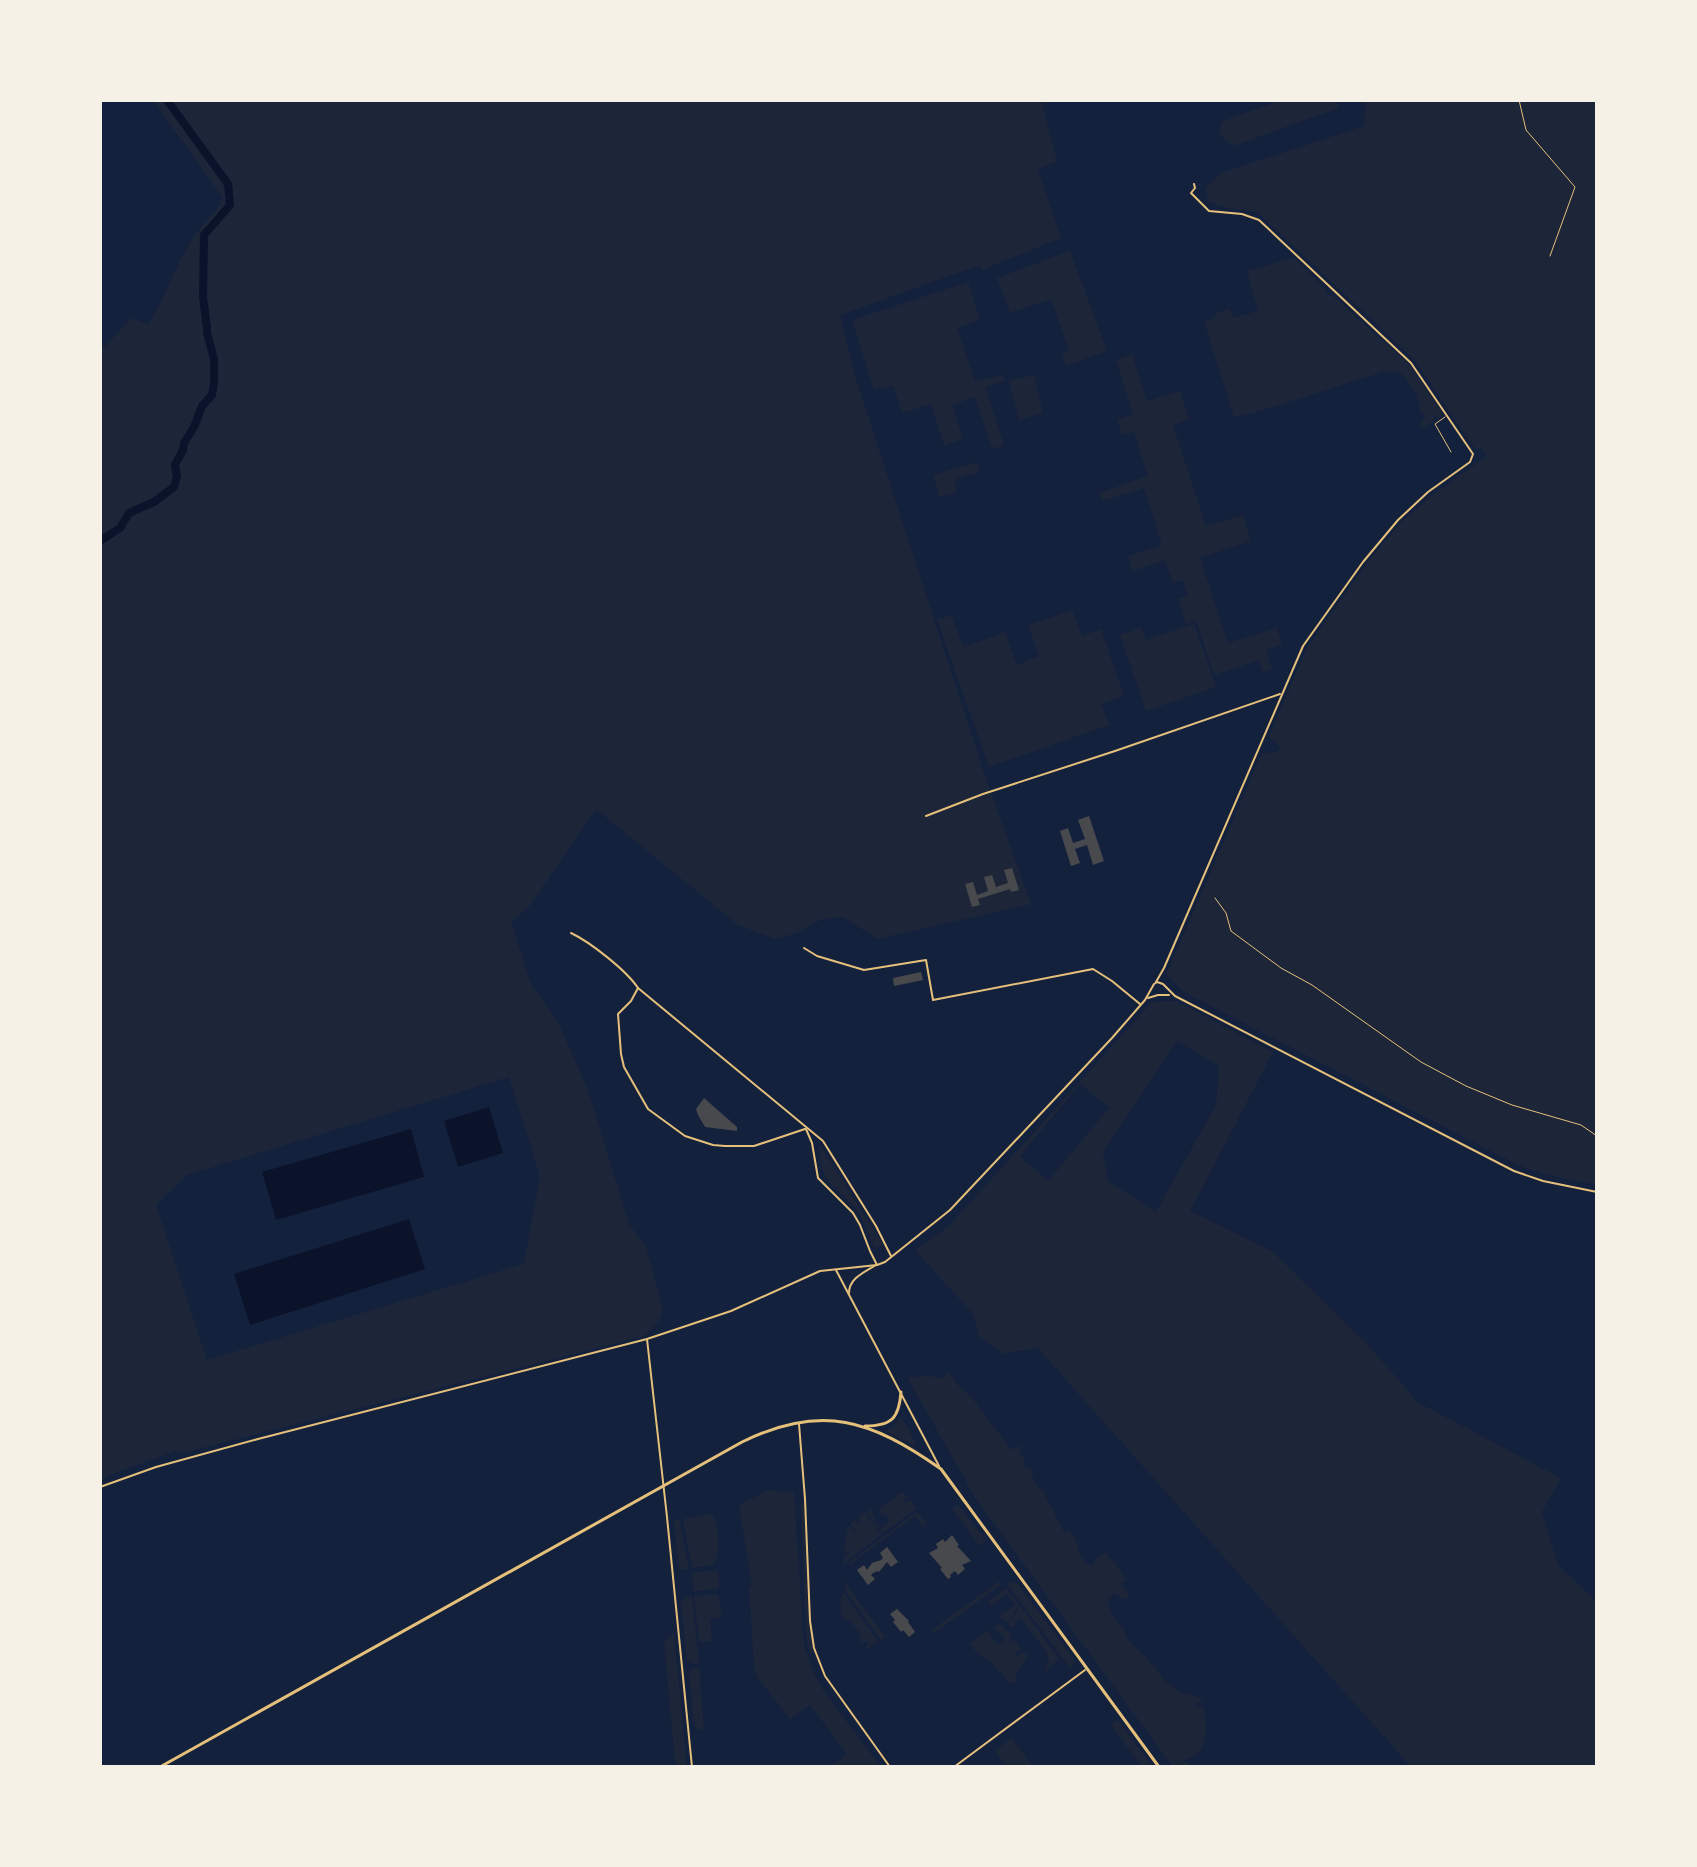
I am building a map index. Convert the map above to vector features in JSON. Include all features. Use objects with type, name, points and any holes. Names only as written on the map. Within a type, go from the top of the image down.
[{"type":"main road","points":[[862,1426],[882,1425],[894,1418],[899,1409],[901,1392]]},
{"type":"main road","points":[[160,1767],[765,1431],[814,1420],[862,1426],[881,1432],[941,1469],[1159,1767]]},
{"type":"street","points":[[849,1295],[848,1288],[852,1281],[892,1257],[950,1210],[1145,1000],[1162,973],[1303,646],[1363,562],[1398,520],[1428,492],[1473,458],[1411,363],[1259,220],[1242,214],[1209,211],[1191,193],[1194,184]]},
{"type":"street","points":[[926,816],[1281,694]]},
{"type":"street","points":[[571,933],[604,955],[638,988],[823,1141],[892,1257]]},
{"type":"street","points":[[804,948],[817,956],[864,970],[926,960],[933,1000],[1093,969],[1141,1004]]},
{"type":"street","points":[[1145,1000],[1164,991],[1162,973]]},
{"type":"street","points":[[1155,983],[1161,983],[1175,996],[1514,1171],[1543,1181],[1597,1192]]},
{"type":"street","points":[[638,988],[618,1014],[621,1054],[624,1067],[648,1109],[685,1136],[713,1145],[754,1146],[806,1128]]},
{"type":"street","points":[[1152,988],[1159,995],[1175,996]]},
{"type":"street","points":[[806,1128],[820,1183],[853,1213],[877,1265]]},
{"type":"street","points":[[100,1487],[194,1456],[647,1339],[716,1317],[820,1271],[877,1265]]},
{"type":"street","points":[[836,1269],[941,1469]]},
{"type":"street","points":[[647,1339],[692,1767]]},
{"type":"street","points":[[799,1423],[806,1502],[810,1621],[816,1654],[836,1693],[890,1767]]},
{"type":"street","points":[[954,1767],[1088,1668]]},
{"type":"lane","points":[[1447,416],[1435,424],[1451,452]]},
{"type":"path","points":[[1519,100],[1526,130],[1575,187],[1550,256]]},
{"type":"path","points":[[1215,898],[1226,913],[1231,931],[1421,1062],[1512,1105],[1581,1125],[1597,1136]]},
{"type":"shaded area","points":[[156,100],[1041,100],[1057,161],[1038,169],[1061,238],[982,270],[980,265],[840,315],[855,376],[986,779],[1031,904],[877,939],[843,917],[822,919],[797,933],[775,939],[738,925],[596,809],[528,908],[511,922],[531,984],[558,1022],[588,1090],[629,1224],[646,1247],[663,1311],[659,1321],[645,1336],[182,1453],[176,1451],[100,1481],[100,347],[105,347],[131,318],[148,324],[192,239],[223,198],[157,106]],"holes":[[[509,1077],[540,1176],[524,1264],[207,1360],[156,1205],[187,1175]]]},
{"type":"shaded area","points":[[1282,100],[1336,100],[1339,108],[1233,146],[1220,135],[1223,121]]},
{"type":"shaded area","points":[[1366,100],[1597,100],[1597,1185],[1520,1166],[1184,992],[1166,975],[1262,753],[1278,752],[1281,748],[1269,736],[1307,648],[1367,563],[1400,523],[1431,496],[1487,456],[1482,448],[1475,449],[1414,359],[1257,212],[1209,202],[1205,188],[1221,173],[1364,126]]},
{"type":"shaded area","points":[[1070,251],[1107,351],[1066,366],[1062,353],[1069,350],[1051,299],[1010,313],[997,278]]},
{"type":"shaded area","points":[[1293,258],[1326,290],[1326,294],[1333,296],[1410,365],[1444,415],[1438,419],[1434,415],[1434,422],[1424,428],[1421,426],[1421,421],[1426,417],[1420,410],[1417,394],[1402,374],[1386,371],[1234,417],[1204,321],[1215,318],[1215,314],[1229,308],[1233,318],[1258,311],[1247,271]]},
{"type":"shaded area","points":[[968,282],[980,320],[957,328],[975,382],[1002,374],[1005,381],[985,387],[1004,445],[992,449],[975,397],[952,405],[963,439],[944,445],[931,404],[902,413],[893,385],[874,390],[852,320]]},
{"type":"shaded area","points":[[1132,354],[1147,401],[1180,391],[1189,419],[1173,425],[1206,526],[1243,515],[1251,541],[1200,558],[1228,643],[1277,628],[1282,644],[1266,650],[1272,669],[1263,672],[1259,660],[1214,675],[1196,621],[1186,624],[1178,599],[1188,596],[1183,580],[1173,583],[1165,560],[1133,571],[1128,556],[1162,545],[1144,488],[1102,501],[1099,493],[1148,476],[1134,432],[1122,435],[1117,419],[1133,414],[1116,360]]},
{"type":"shaded area","points":[[1034,375],[1043,413],[1019,420],[1009,381]]},
{"type":"shaded area","points":[[977,462],[980,472],[954,480],[957,492],[939,497],[933,475]]},
{"type":"shaded area","points":[[1072,610],[1082,636],[1101,629],[1124,696],[1101,704],[1109,725],[989,767],[937,620],[952,615],[963,647],[1005,632],[1017,665],[1039,656],[1028,625]]},
{"type":"shaded area","points":[[1194,624],[1216,687],[1146,711],[1120,635],[1141,628],[1146,640]]},
{"type":"shaded area","points":[[1176,1001],[1273,1052],[1190,1211],[1272,1251],[1366,1343],[1419,1403],[1561,1478],[1542,1512],[1558,1565],[1597,1602],[1597,1767],[1411,1767],[1042,1353],[1036,1348],[1003,1354],[979,1336],[973,1314],[915,1250],[949,1226],[1152,1002]],"holes":[[[1177,1041],[1219,1066],[1216,1105],[1156,1212],[1108,1181],[1103,1152]],[[1080,1084],[1109,1108],[1048,1181],[1020,1156]]]},
{"type":"shaded area","points":[[489,1107],[503,1153],[458,1167],[444,1121]]},
{"type":"shaded area","points":[[411,1129],[424,1177],[276,1220],[262,1172]]},
{"type":"shaded area","points":[[820,1145],[884,1246],[874,1247],[857,1210],[828,1181],[822,1169]]},
{"type":"shaded area","points":[[409,1219],[425,1269],[250,1325],[234,1274]]},
{"type":"shaded area","points":[[947,1373],[972,1398],[1011,1449],[1023,1448],[1019,1453],[1024,1457],[1025,1468],[1033,1470],[1031,1477],[1044,1493],[1064,1532],[1068,1530],[1074,1538],[1079,1554],[1087,1564],[1092,1565],[1095,1558],[1106,1552],[1127,1580],[1120,1585],[1128,1593],[1128,1598],[1114,1593],[1108,1601],[1111,1613],[1127,1638],[1166,1682],[1181,1692],[1203,1698],[1195,1706],[1204,1707],[1205,1741],[1198,1754],[1182,1760],[1195,1767],[1173,1767],[976,1499],[907,1377],[945,1378]]},
{"type":"shaded area","points":[[901,1416],[916,1444],[914,1446],[885,1431],[895,1425]]},
{"type":"shaded area","points":[[769,1490],[794,1493],[804,1646],[813,1671],[823,1690],[881,1767],[829,1767],[847,1754],[810,1705],[790,1719],[757,1677],[749,1587],[752,1586],[739,1505]]},
{"type":"shaded area","points":[[902,1492],[908,1497],[905,1503],[911,1500],[917,1508],[883,1533],[867,1512],[874,1508],[872,1513],[881,1528],[890,1521],[879,1509],[895,1497],[898,1501],[896,1496]]},
{"type":"shaded area","points":[[801,1504],[804,1505],[808,1620],[813,1652],[810,1654],[806,1634]]},
{"type":"shaded area","points":[[957,1505],[986,1541],[979,1546],[952,1509]]},
{"type":"shaded area","points":[[865,1512],[869,1517],[867,1524],[870,1519],[878,1529],[875,1533],[879,1531],[882,1534],[845,1565],[844,1558],[855,1548],[844,1555],[848,1525],[857,1533],[850,1523],[855,1520],[861,1523],[859,1517]]},
{"type":"shaded area","points":[[915,1513],[926,1523],[923,1527],[915,1516],[849,1565],[848,1563]]},
{"type":"shaded area","points":[[711,1514],[718,1532],[716,1560],[713,1565],[692,1568],[683,1519]]},
{"type":"shaded area","points":[[679,1519],[689,1569],[679,1569],[674,1522]]},
{"type":"shaded area","points":[[848,1569],[847,1585],[885,1637],[881,1640],[845,1591]]},
{"type":"shaded area","points":[[716,1570],[718,1589],[694,1591],[692,1573]]},
{"type":"shaded area","points":[[1013,1581],[1073,1658],[1075,1664],[1070,1668],[1009,1587],[1008,1584]]},
{"type":"shaded area","points":[[998,1582],[1002,1584],[934,1633],[932,1630]]},
{"type":"shaded area","points":[[1006,1588],[1019,1604],[1008,1624],[999,1617],[1015,1604],[1008,1594],[991,1606],[988,1601]]},
{"type":"shaded area","points":[[843,1592],[878,1641],[868,1649],[865,1648],[869,1644],[866,1641],[862,1643],[859,1639],[862,1636],[849,1619],[845,1621],[843,1617]]},
{"type":"shaded area","points":[[718,1594],[722,1617],[710,1619],[712,1641],[699,1642],[694,1596]]},
{"type":"shaded area","points":[[692,1596],[699,1663],[692,1664],[687,1660],[681,1602],[685,1597]]},
{"type":"shaded area","points":[[1020,1605],[1059,1659],[1047,1669],[1048,1674],[1045,1670],[1049,1663],[1046,1651],[1021,1618],[1014,1622],[1016,1625],[1012,1628],[1009,1624]]},
{"type":"shaded area","points":[[999,1624],[1011,1635],[1009,1644],[1015,1640],[1021,1649],[1015,1653],[1017,1656],[1024,1652],[1028,1656],[1015,1676],[1017,1680],[1010,1684],[969,1643],[987,1630],[998,1645],[1005,1639],[994,1627]]},
{"type":"shaded area","points":[[672,1634],[687,1767],[676,1767],[674,1751],[664,1643]]},
{"type":"shaded area","points":[[699,1667],[704,1729],[699,1730],[694,1726],[689,1672]]},
{"type":"shaded area","points":[[1118,1720],[1152,1767],[1142,1767],[1111,1725]]},
{"type":"shaded area","points":[[1011,1738],[1027,1758],[1022,1763],[1028,1759],[1032,1767],[1007,1767],[996,1753]]},
{"type":"building","points":[[1089,816],[1104,861],[1093,865],[1087,845],[1075,849],[1080,863],[1071,866],[1060,831],[1068,828],[1073,843],[1085,839],[1078,820]]},
{"type":"building","points":[[1012,868],[1019,890],[1011,892],[1010,889],[978,899],[980,905],[972,907],[965,884],[973,882],[977,895],[988,891],[984,877],[992,875],[996,887],[1008,883],[1004,870]]},
{"type":"building","points":[[921,972],[923,980],[894,986],[893,978]]},
{"type":"building","points":[[704,1098],[737,1127],[737,1131],[705,1127],[696,1109]]},
{"type":"building","points":[[952,1535],[957,1546],[971,1561],[962,1565],[965,1569],[958,1575],[955,1571],[948,1579],[929,1553],[938,1548],[936,1544],[943,1539],[945,1542]]},
{"type":"building","points":[[887,1547],[898,1562],[891,1567],[887,1562],[879,1572],[871,1575],[875,1579],[868,1585],[857,1570],[864,1565],[867,1570],[872,1563],[881,1560],[880,1553]]},
{"type":"building","points":[[897,1609],[915,1632],[909,1637],[893,1622],[895,1620],[890,1614]]},
{"type":"waterway","points":[[167,100],[228,184],[230,205],[204,235],[203,297],[207,328]]},
{"type":"waterway","points":[[100,541],[120,528],[129,513],[154,502],[174,487],[177,476],[175,465],[184,443],[202,406],[212,395],[214,359],[207,333]]}]
